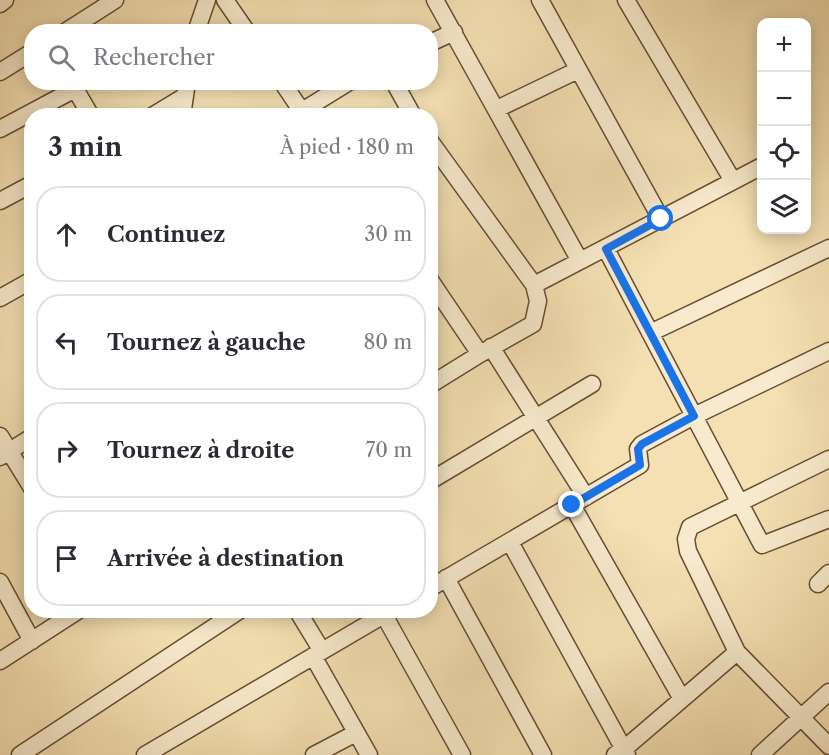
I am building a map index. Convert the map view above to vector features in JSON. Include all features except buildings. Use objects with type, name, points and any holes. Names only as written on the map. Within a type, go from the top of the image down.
[{"type":"street","points":[[0,4],[5,0]]},
{"type":"street","points":[[77,24],[115,0]]},
{"type":"street","points":[[199,24],[207,0]]},
{"type":"street","points":[[225,0],[242,24]]},
{"type":"street","points":[[435,0],[580,261]]},
{"type":"street","points":[[540,0],[661,219]]},
{"type":"street","points":[[626,0],[733,182]]},
{"type":"street","points":[[438,39],[454,32]]},
{"type":"street","points":[[0,72],[24,57]]},
{"type":"street","points":[[497,109],[578,70]]},
{"type":"street","points":[[36,108],[66,90]]},
{"type":"street","points":[[75,90],[86,108]]},
{"type":"street","points":[[162,108],[185,90]]},
{"type":"street","points":[[183,108],[186,90]]},
{"type":"street","points":[[287,90],[300,108]]},
{"type":"street","points":[[310,108],[337,90]]},
{"type":"street","points":[[398,90],[409,108]]},
{"type":"street","points":[[0,129],[24,115]]},
{"type":"street","points":[[438,152],[534,285],[538,301],[533,324],[485,350],[438,380]]},
{"type":"street","points":[[534,285],[757,169]]},
{"type":"street","points":[[0,201],[24,188]]},
{"type":"street","points":[[650,333],[829,248]]},
{"type":"street","points":[[606,249],[762,545],[829,519]]},
{"type":"street","points":[[0,298],[24,284]]},
{"type":"street","points":[[438,290],[536,418],[682,699]]},
{"type":"street","points":[[438,583],[640,465],[638,449],[642,444],[694,416],[829,351]]},
{"type":"street","points":[[438,476],[592,384]]},
{"type":"street","points":[[0,436],[5,454],[24,478]]},
{"type":"street","points":[[5,454],[24,442]]},
{"type":"street","points":[[829,459],[739,501],[690,527],[686,539],[688,551],[737,652],[829,746]]},
{"type":"street","points":[[510,542],[622,753],[737,652]]},
{"type":"street","points":[[446,578],[543,755]]},
{"type":"street","points":[[0,582],[32,641]]},
{"type":"street","points":[[0,662],[67,618]]},
{"type":"street","points":[[20,755],[228,618]]},
{"type":"street","points":[[301,618],[369,755]]},
{"type":"street","points":[[145,755],[379,618]]},
{"type":"street","points":[[391,618],[462,755]]},
{"type":"street","points":[[760,755],[829,692]]},
{"type":"street","points":[[315,755],[356,732]]},
{"type":"route","points":[[572,505],[640,465],[638,449],[642,444],[694,416],[606,249],[661,219]]}]
